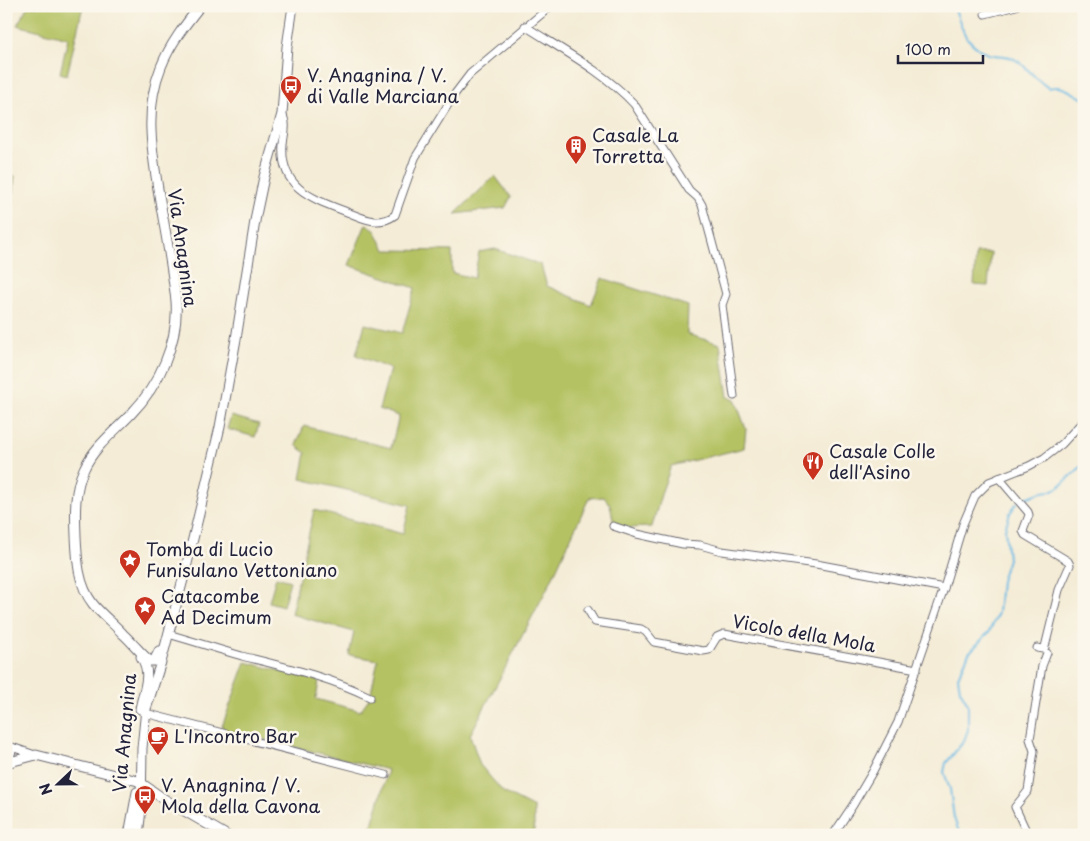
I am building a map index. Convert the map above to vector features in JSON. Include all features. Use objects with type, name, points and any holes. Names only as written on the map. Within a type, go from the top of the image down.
[{"type":"main road","name":"Via Anagnina","points":[[174,612],[155,661],[151,662],[91,601],[82,583],[77,548],[76,496],[80,479],[90,459],[106,439],[135,410],[153,385],[163,365],[174,334],[176,314],[175,293],[152,152],[150,121],[155,85],[162,64],[174,42],[200,6]]},
{"type":"main road","name":"Via Anagnina","points":[[129,835],[140,782],[145,713],[174,612],[218,432],[236,339],[257,209],[282,114],[288,40],[293,6]]},
{"type":"main road","name":"Via Anagnina","points":[[128,639],[144,660],[148,673],[138,724],[141,815],[138,835]]},
{"type":"main road","points":[[9,758],[36,756],[140,782],[226,835]]},
{"type":"street","points":[[282,114],[286,122],[283,148],[285,166],[297,188],[312,198],[368,220],[380,222],[389,220],[395,215],[415,158],[454,95],[470,74],[551,6]]},
{"type":"street","points":[[985,14],[1016,6]]},
{"type":"street","points":[[525,26],[626,95],[634,104],[689,190],[698,198],[702,205],[726,294],[722,304],[734,396]]},
{"type":"street","points":[[833,835],[853,805],[887,746],[898,722],[944,588],[964,520],[976,496],[987,484],[1044,458],[1062,444],[1084,420]]},
{"type":"street","points":[[999,478],[1025,508],[1028,515],[1024,529],[1025,535],[1070,564],[1059,590],[1045,648],[1037,648]]},
{"type":"street","points":[[613,526],[637,534],[683,544],[700,545],[722,551],[816,564],[944,588]]},
{"type":"street","name":"Vicolo della Mola","points":[[588,610],[595,622],[641,629],[654,642],[703,651],[709,650],[717,637],[724,634],[916,669]]},
{"type":"street","points":[[1043,618],[1052,620]]},
{"type":"street","points":[[168,634],[320,677],[370,697]]},
{"type":"street","points":[[1028,835],[1015,807],[1028,790],[1034,751],[1030,739],[1042,666],[1047,653]]},
{"type":"street","points":[[145,713],[386,775]]},
{"type":"street","points":[[9,758],[13,748],[36,756]]},
{"type":"green space","points":[[28,6],[83,6],[67,75],[60,73],[68,38],[17,25]]},
{"type":"green space","points":[[6,174],[15,176],[8,234],[6,234]]},
{"type":"green space","points":[[495,176],[511,197],[505,208],[455,214]]},
{"type":"green space","points":[[366,224],[376,232],[386,250],[452,251],[452,273],[474,278],[479,252],[495,249],[541,265],[547,286],[591,305],[602,278],[688,306],[687,334],[720,344],[728,397],[735,399],[746,429],[744,448],[671,466],[652,527],[624,528],[614,524],[610,505],[604,497],[589,498],[551,581],[470,735],[480,765],[503,792],[534,808],[534,835],[369,835],[388,770],[221,729],[246,662],[319,681],[316,699],[360,711],[370,697],[378,660],[349,655],[354,632],[291,614],[314,510],[403,534],[410,505],[301,479],[306,453],[296,445],[304,426],[391,448],[399,416],[379,409],[390,369],[356,355],[365,324],[402,333],[415,288],[349,265]]},
{"type":"green space","points":[[976,253],[991,253],[988,286],[974,285]]},
{"type":"green space","points":[[231,416],[259,424],[255,437],[227,429]]},
{"type":"green space","points":[[276,577],[290,581],[283,606],[269,602]]},
{"type":"waterway","points":[[952,6],[967,38],[979,49],[986,53],[1013,58],[1049,88],[1063,88],[1084,99]]},
{"type":"waterway","points":[[1020,500],[1058,488],[1084,464]]},
{"type":"waterway","points":[[960,835],[954,818],[950,789],[944,772],[946,763],[964,741],[968,730],[968,704],[960,690],[958,677],[969,653],[989,632],[998,613],[1001,581],[1008,559],[1005,529],[1010,513],[1017,503]]},
{"type":"place","name":"V. Anagnina / V. di Valle Marciana","points":[[291,105]]},
{"type":"place","name":"Casale La Torretta","points":[[576,165]]},
{"type":"place","name":"Casale Colle dell'Asino","points":[[813,481]]},
{"type":"place","name":"Tomba di Lucio Funisulano Vettoniano","points":[[130,579]]},
{"type":"place","name":"Catacombe Ad Decimum","points":[[145,626]]},
{"type":"place","name":"L'Incontro Bar","points":[[158,756]]},
{"type":"place","name":"V. Anagnina / V. Mola della Cavona","points":[[145,815]]}]
